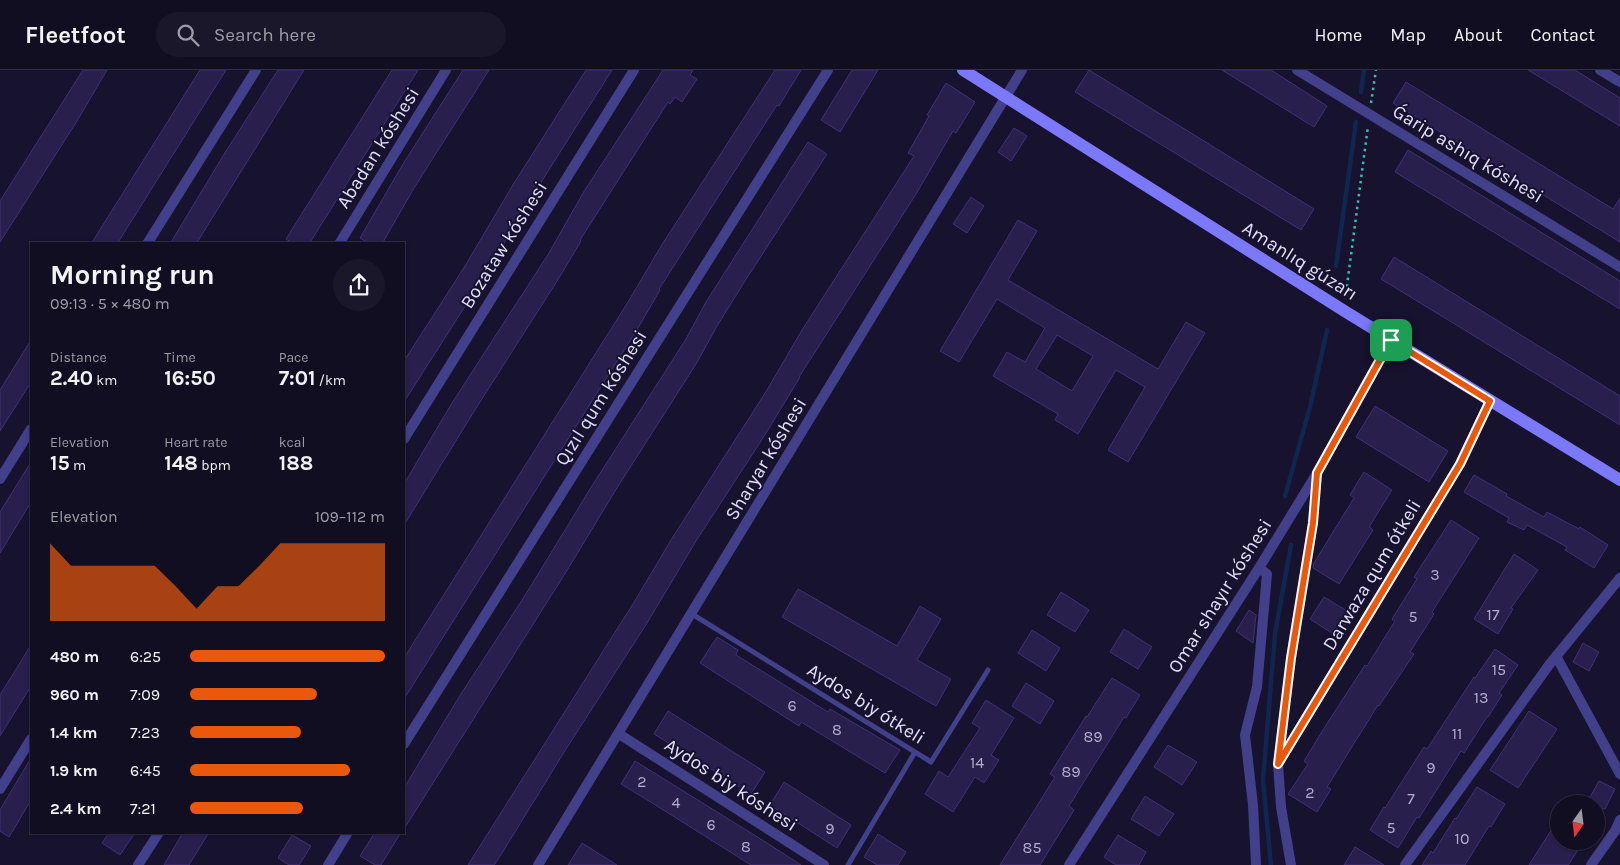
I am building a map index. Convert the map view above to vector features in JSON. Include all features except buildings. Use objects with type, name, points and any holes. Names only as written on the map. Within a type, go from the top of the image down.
[{"type":"street","points":[[148,242],[256,70]]},
{"type":"street","name":"Abadan kóshesi","points":[[339,242],[446,70]]},
{"type":"street","name":"Bozataw kóshesi","points":[[405,437],[634,70]]},
{"type":"street","name":"Qızıl qum kóshesi","points":[[405,742],[828,70]]},
{"type":"street","name":"Amanlıq gúzarı","points":[[963,70],[1391,340],[1620,480]]},
{"type":"street","name":"Sharyar kóshesi","points":[[538,865],[1022,70]]},
{"type":"street","name":"Ǵarip ashıq kóshesi","points":[[1297,70],[1620,267]]},
{"type":"street","points":[[1600,70],[1620,82]]},
{"type":"street","name":"Omar shayır kóshesi","points":[[1070,865],[1259,568],[1317,473],[1391,340]]},
{"type":"street","name":"Darwaza qum ótkeli","points":[[1278,764],[1460,464],[1490,401]]},
{"type":"street","points":[[0,479],[30,431]]},
{"type":"street","points":[[1291,865],[1282,807],[1278,764],[1291,658],[1313,523],[1317,473]]},
{"type":"street","points":[[1256,865],[1253,805],[1246,734],[1257,687],[1267,574],[1259,568]]},
{"type":"street","points":[[1405,865],[1556,656],[1620,578]]},
{"type":"street","points":[[1556,656],[1620,774]]},
{"type":"street","name":"Aydos biy kóshesi","points":[[619,734],[824,865]]},
{"type":"street","points":[[0,789],[30,740]]},
{"type":"street","points":[[1591,865],[1615,831],[1620,820]]},
{"type":"street","points":[[138,865],[158,834]]},
{"type":"street","points":[[328,865],[347,834]]},
{"type":"lane","name":"Aydos biy ótkeli","points":[[692,614],[931,762],[988,670]]},
{"type":"lane","points":[[848,865],[915,752]]},
{"type":"path","points":[[1346,293],[1376,70]]},
{"type":"waterway","points":[[1361,92],[1364,70]]},
{"type":"waterway","points":[[1336,266],[1356,122]]},
{"type":"waterway","points":[[1285,496],[1310,407],[1327,330]]},
{"type":"waterway","points":[[1271,865],[1263,780],[1275,634],[1291,545]]},
{"type":"route","points":[[1391,340],[1490,401],[1460,464],[1278,764],[1291,658],[1313,523],[1317,473],[1391,340]]}]
